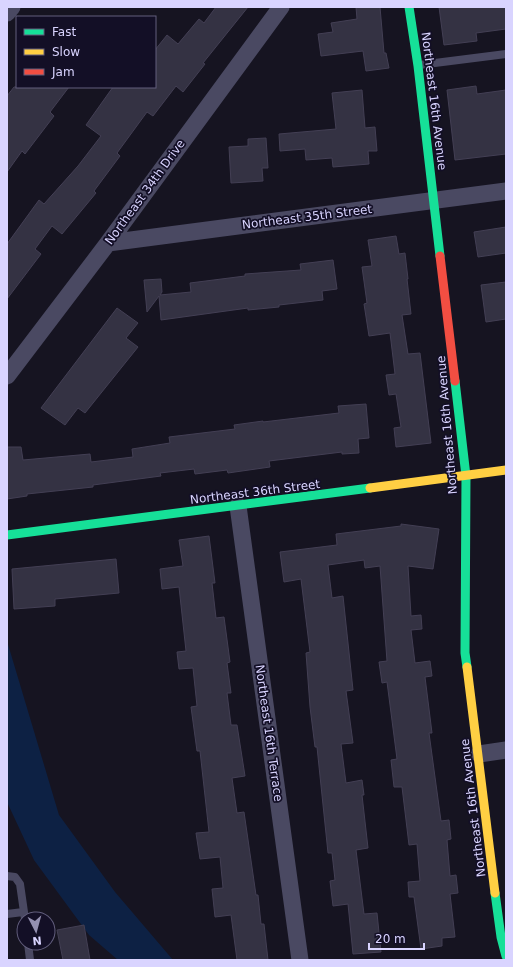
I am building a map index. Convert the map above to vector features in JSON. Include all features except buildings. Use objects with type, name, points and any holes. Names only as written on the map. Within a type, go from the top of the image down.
[{"type":"street","points":[[7,13],[12,7]]},
{"type":"street","name":"Northeast 34th Drive","points":[[7,376],[108,242],[280,7]]},
{"type":"street","name":"Northeast 16th Avenue","points":[[409,7],[435,200],[466,476],[466,653],[501,937],[506,956]]},
{"type":"street","name":"Northeast 35th Street","points":[[108,242],[506,191]]},
{"type":"street","name":"Northeast 36th Street","points":[[7,535],[506,470]]},
{"type":"street","name":"Northeast 16th Terrace","points":[[238,506],[300,960]]},
{"type":"street","points":[[479,754],[506,750]]},
{"type":"street","name":"Northeast 16th Avenue","points":[[498,960],[501,937]]},
{"type":"lane","points":[[418,66],[506,54]]},
{"type":"lane","points":[[7,876],[15,877],[20,884],[23,911]]},
{"type":"water","points":[[7,641],[59,815],[115,892],[173,960],[118,960],[89,935],[34,860],[7,802]]},
{"type":"traffic: fast","points":[[409,7],[418,66],[440,256]]},
{"type":"traffic: fast","points":[[455,381],[466,476],[465,653],[467,667]]},
{"type":"traffic: fast","points":[[7,535],[370,488]]},
{"type":"traffic: fast","points":[[495,893],[501,937],[506,956]]},
{"type":"traffic: slow","points":[[370,488],[506,470]]},
{"type":"traffic: slow","points":[[467,667],[495,893]]},
{"type":"traffic: jam","points":[[440,256],[455,381]]}]
